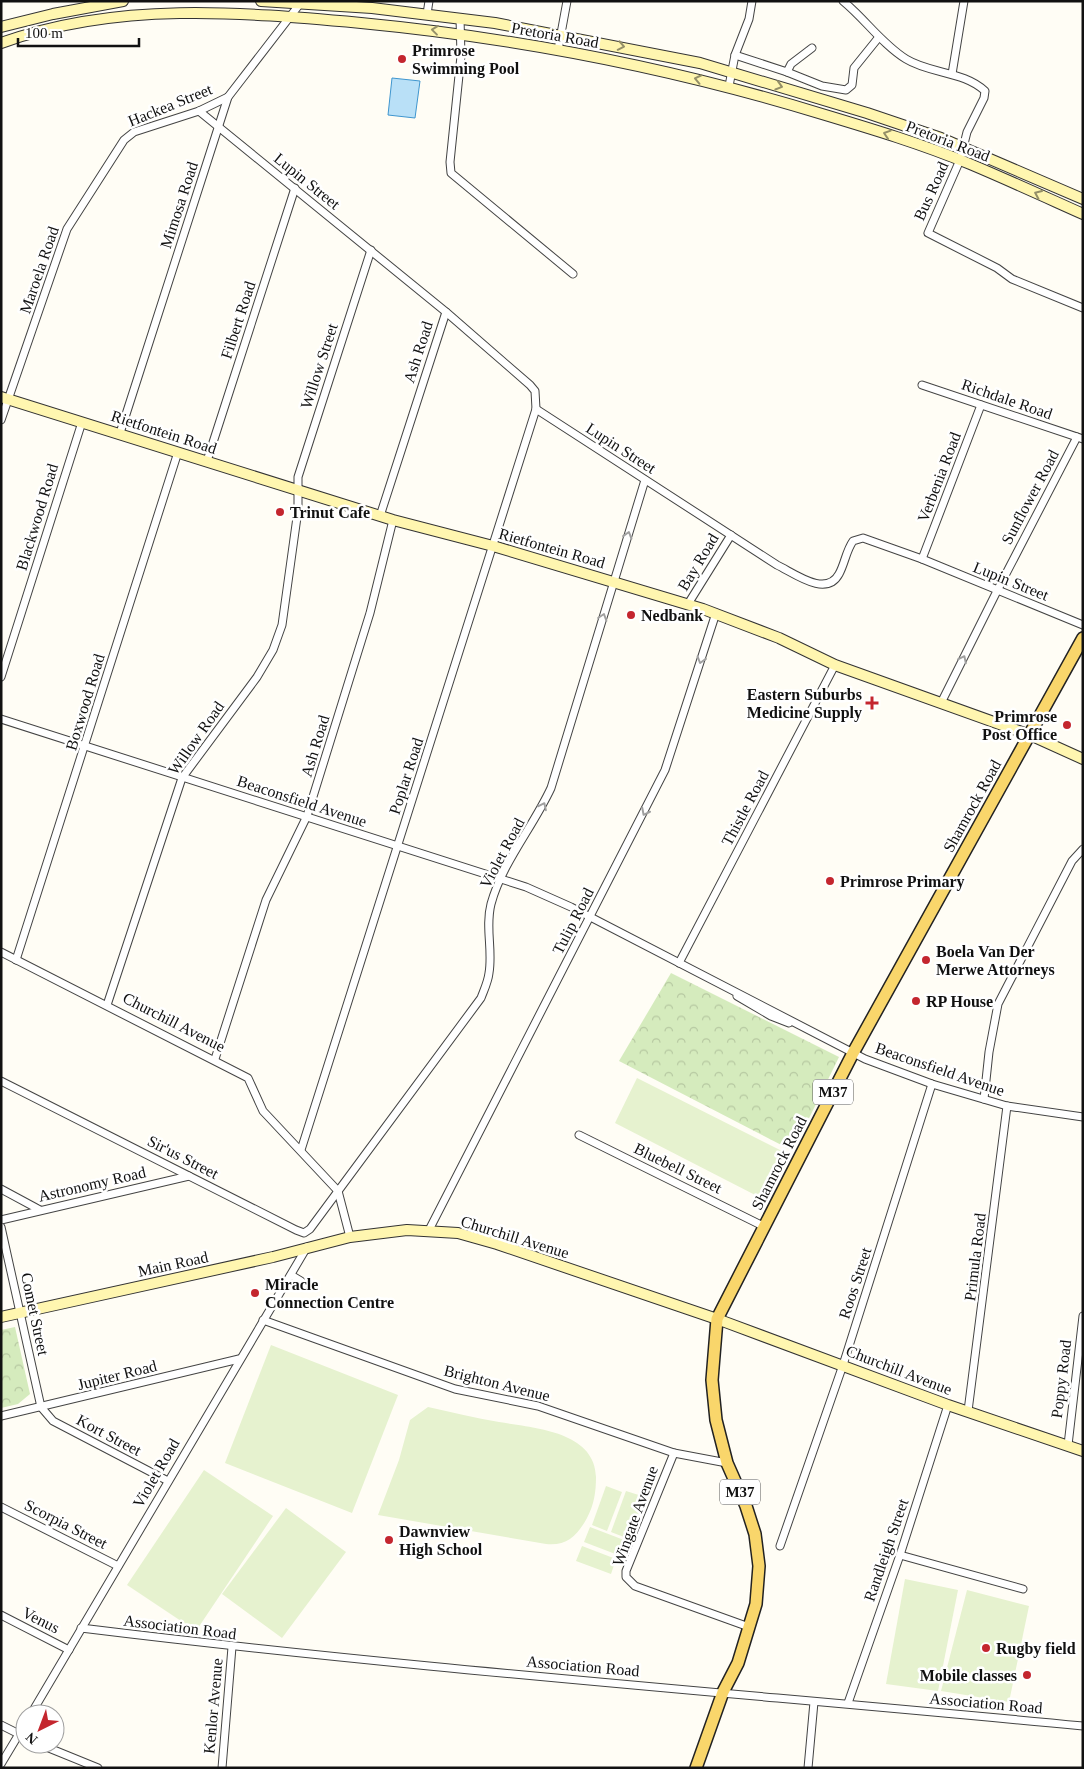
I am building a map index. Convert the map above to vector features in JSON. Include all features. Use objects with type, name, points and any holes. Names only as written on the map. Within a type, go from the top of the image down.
[{"type":"main road","name":"Shamrock Road","points":[[696,1768],[738,1663],[758,1592],[759,1550],[746,1506],[727,1463],[716,1420],[712,1380],[717,1320],[853,1053],[1083,638]]},
{"type":"main road","name":"Shamrock Road","points":[[704,1768],[727,1690]]},
{"type":"street","points":[[1,27],[53,14],[123,1]]},
{"type":"street","name":"Pretoria Road","points":[[261,1],[301,2],[460,18],[561,35],[691,61],[886,119],[963,147],[1083,199]]},
{"type":"street","points":[[427,14],[430,1]]},
{"type":"street","points":[[558,50],[568,1]]},
{"type":"street","points":[[729,86],[735,55],[749,19],[752,1]]},
{"type":"street","points":[[843,1],[879,37],[914,63],[932,71],[952,74],[964,1]]},
{"type":"street","name":"Mimosa Road","points":[[120,434],[228,97],[301,2]]},
{"type":"street","points":[[108,4],[110,17]]},
{"type":"street","name":"Pretoria Road","points":[[1,43],[58,26],[110,17],[185,12],[290,16],[462,34],[558,50],[729,86],[848,122],[960,160],[1083,214]]},
{"type":"street","points":[[460,18],[462,34],[450,162],[451,173],[573,274]]},
{"type":"street","points":[[735,55],[822,86],[840,90],[848,89],[852,85],[854,68],[879,37]]},
{"type":"street","points":[[787,72],[791,64],[812,48]]},
{"type":"street","name":"Bus Road","points":[[952,74],[978,86],[985,93],[966,132],[960,160],[928,233],[997,268],[1012,279],[1083,308]]},
{"type":"street","points":[[818,98],[822,86]]},
{"type":"street","name":"Hackea Street","points":[[124,140],[134,132],[199,111],[228,97]]},
{"type":"street","name":"Lupin Street","points":[[199,111],[446,312],[530,385],[535,391],[536,409],[777,565],[822,585],[832,581],[839,575],[851,544],[858,538],[922,559],[1083,625]]},
{"type":"street","name":"Maroela Road","points":[[1,420],[5,398],[18,376],[67,229],[124,140]]},
{"type":"street","name":"Filbert Road","points":[[207,461],[295,188]]},
{"type":"street","name":"Willow Street","points":[[298,490],[298,477],[371,250]]},
{"type":"street","name":"Ash Road","points":[[380,516],[446,312]]},
{"type":"street","name":"Richdale Road","points":[[922,384],[1080,438]]},
{"type":"street","name":"Rietfontein Road","points":[[5,398],[393,520],[493,546],[716,613],[779,638],[835,665],[1030,734],[1083,759]]},
{"type":"street","name":"Verbenia Road","points":[[922,559],[981,405]]},
{"type":"street","name":"Poplar Road","points":[[301,1150],[536,409]]},
{"type":"street","name":"Blackwood Road","points":[[1,677],[82,422]]},
{"type":"street","name":"Sunflower Road","points":[[941,703],[997,591],[1080,438]]},
{"type":"street","name":"Boxwood Road","points":[[16,960],[178,452]]},
{"type":"street","name":"Violet Road","points":[[338,1191],[480,998],[489,974],[489,913],[501,879],[551,788],[645,480]]},
{"type":"street","name":"Willow Road","points":[[107,1005],[182,778],[257,677],[276,640],[285,612],[298,510],[298,490]]},
{"type":"street","name":"Ash Road","points":[[215,1059],[266,900],[307,816],[370,613],[393,520]]},
{"type":"street","name":"Bay Road","points":[[688,604],[731,535]]},
{"type":"street","name":"Tulip Road","points":[[429,1230],[665,770],[716,613]]},
{"type":"street","name":"Thistle Road","points":[[679,963],[835,665]]},
{"type":"street","name":"Beaconsfield Avenue","points":[[1,719],[182,778],[307,816],[547,895],[724,987],[771,1016],[796,1024],[853,1053],[932,1084],[984,1100],[1006,1106],[1083,1117]]},
{"type":"street","points":[[984,1100],[989,1052],[998,1004],[1072,861],[1083,848]]},
{"type":"street","name":"Churchill Avenue","points":[[1,952],[215,1059],[248,1078],[263,1111],[338,1191],[350,1237],[429,1230],[474,1237],[843,1364],[948,1405],[1083,1450]]},
{"type":"street","name":"Sir'us Street","points":[[1,1081],[304,1233],[313,1226],[338,1191]]},
{"type":"street","name":"Roos Street","points":[[780,1546],[843,1364],[932,1084]]},
{"type":"street","name":"Primula Road","points":[[968,1411],[1006,1106]]},
{"type":"street","name":"Bluebell Street","points":[[579,1135],[765,1227]]},
{"type":"street","name":"Astronomy Road","points":[[1,1220],[189,1176]]},
{"type":"street","points":[[1,1189],[40,1210]]},
{"type":"street","name":"Comet Street","points":[[1,1227],[22,1312],[41,1407]]},
{"type":"street","name":"Main Road","points":[[1,1317],[350,1237]]},
{"type":"street","name":"Violet Road","points":[[37,1704],[307,1247]]},
{"type":"street","points":[[291,1275],[301,1280]]},
{"type":"street","name":"Poppy Road","points":[[1068,1445],[1083,1316]]},
{"type":"street","name":"Brighton Avenue","points":[[263,1320],[455,1389],[538,1406],[674,1452],[727,1463]]},
{"type":"street","name":"Jupiter Road","points":[[1,1416],[239,1360]]},
{"type":"street","name":"Randleigh Street","points":[[848,1703],[900,1554],[948,1405]]},
{"type":"street","name":"Kort Street","points":[[41,1407],[53,1421],[168,1481]]},
{"type":"street","name":"Wingate Avenue","points":[[674,1452],[626,1571],[626,1577],[635,1586],[749,1627]]},
{"type":"street","name":"Scorpia Street","points":[[1,1507],[118,1566]]},
{"type":"street","points":[[900,1554],[1023,1589]]},
{"type":"street","name":"Venus","points":[[1,1615],[69,1650]]},
{"type":"street","name":"Association Road","points":[[81,1628],[232,1647],[480,1672],[727,1690],[814,1702],[848,1703],[1083,1726]]},
{"type":"street","name":"Kenlor Avenue","points":[[222,1768],[232,1647]]},
{"type":"street","points":[[808,1768],[814,1702]]},
{"type":"street","points":[[1,1725],[15,1732]]},
{"type":"street","points":[[1,1764],[15,1745]]},
{"type":"street","points":[[64,1754],[98,1768]]},
{"type":"green space","points":[[671,973],[839,1057],[793,1151],[619,1061]]},
{"type":"green space","points":[[637,1078],[784,1152],[761,1198],[615,1123]]},
{"type":"green space","points":[[15,1327],[30,1394],[18,1404],[1,1408],[1,1330]]},
{"type":"green space","points":[[271,1345],[398,1395],[352,1513],[225,1463]]},
{"type":"green space","points":[[428,1407],[560,1434],[574,1441],[585,1450],[593,1462],[596,1488],[587,1518],[575,1535],[560,1543],[546,1544],[378,1515],[399,1460],[410,1420]]},
{"type":"green space","points":[[204,1470],[273,1516],[196,1631],[127,1585]]},
{"type":"green space","points":[[606,1486],[622,1492],[607,1531],[592,1525]]},
{"type":"green space","points":[[626,1491],[645,1497],[629,1539],[611,1532]]},
{"type":"green space","points":[[286,1508],[346,1552],[282,1638],[222,1594]]},
{"type":"green space","points":[[590,1527],[624,1540],[618,1555],[584,1542]]},
{"type":"green space","points":[[582,1546],[616,1559],[611,1574],[576,1561]]},
{"type":"green space","name":"Rugby field","points":[[905,1579],[958,1590],[938,1691],[886,1684]]},
{"type":"green space","name":"Rugby field","points":[[967,1590],[1029,1606],[1009,1702],[941,1691]]},
{"type":"water","points":[[392,78],[420,81],[415,118],[388,115]]},
{"type":"place","name":"Primrose Swimming Pool","points":[[402,59]]},
{"type":"place","name":"Trinut Cafe","points":[[280,512]]},
{"type":"place","name":"Nedbank","points":[[631,615]]},
{"type":"place","name":"Eastern Suburbs Medicine Supply","points":[[872,703]]},
{"type":"place","name":"Primrose Post Office","points":[[1067,725]]},
{"type":"place","name":"Primrose Primary","points":[[830,881]]},
{"type":"place","name":"Boela Van Der Merwe Attorneys","points":[[926,960]]},
{"type":"place","name":"RP House","points":[[916,1001]]},
{"type":"place","name":"Miracle Connection Centre","points":[[255,1293]]},
{"type":"place","name":"Dawnview High School","points":[[389,1540]]},
{"type":"place","name":"Rugby field","points":[[986,1648]]},
{"type":"place","name":"Mobile classes","points":[[1027,1675]]}]
